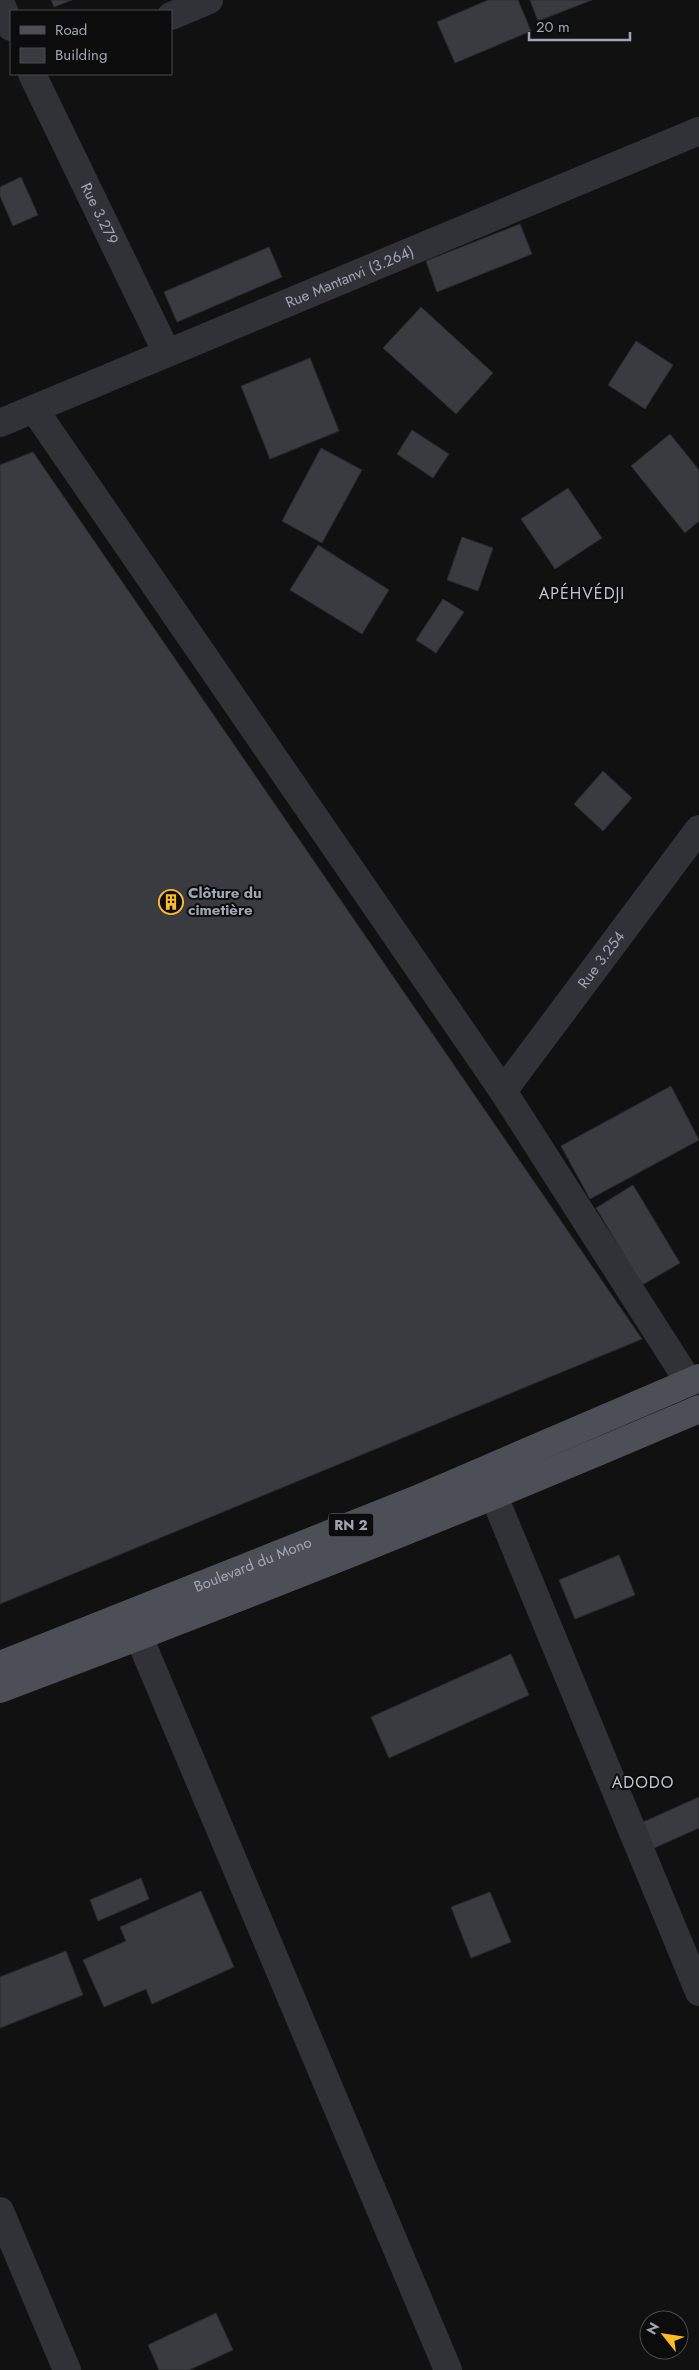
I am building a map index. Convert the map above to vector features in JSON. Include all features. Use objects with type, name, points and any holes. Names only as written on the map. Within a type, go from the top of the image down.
[{"type":"main road","name":"Boulevard du Mono","points":[[0,1664],[415,1500],[694,1380]]},
{"type":"main road","name":"Boulevard du Mono","points":[[0,1689],[139,1637],[699,1409]]},
{"type":"street","points":[[172,16],[209,0]]},
{"type":"street","points":[[0,2],[10,25]]},
{"type":"street","name":"Rue 3.279","points":[[34,75],[167,353]]},
{"type":"street","name":"Rue Mantanvi (3.264)","points":[[0,422],[699,130]]},
{"type":"street","points":[[34,408],[503,1091],[694,1380]]},
{"type":"street","name":"Rue 3.254","points":[[503,1091],[699,829]]},
{"type":"street","points":[[493,1494],[699,1992]]},
{"type":"street","points":[[139,1637],[448,2370]]},
{"type":"street","points":[[0,2211],[67,2370]]},
{"type":"building","points":[[51,0],[72,0],[54,7]]},
{"type":"building","points":[[488,0],[518,0],[531,31],[455,63],[437,22]]},
{"type":"building","points":[[530,0],[592,0],[538,21]]},
{"type":"building","points":[[21,177],[38,215],[13,226],[0,196],[0,187]]},
{"type":"building","points":[[520,224],[532,254],[437,292],[426,261]]},
{"type":"building","points":[[269,247],[282,277],[177,322],[164,292]]},
{"type":"building","points":[[421,307],[493,373],[456,414],[383,348]]},
{"type":"building","points":[[636,341],[673,365],[645,409],[608,385]]},
{"type":"building","points":[[310,358],[339,431],[270,459],[241,386]]},
{"type":"building","points":[[412,430],[449,454],[433,478],[397,454]]},
{"type":"building","points":[[670,434],[699,470],[699,521],[685,533],[631,466]]},
{"type":"building","points":[[321,448],[362,470],[322,543],[282,521]]},
{"type":"building","name":"Clôture du cimetière","points":[[33,452],[642,1339],[0,1604],[0,465]]},
{"type":"building","points":[[568,488],[602,538],[555,569],[521,519]]},
{"type":"building","points":[[462,537],[493,548],[478,591],[447,580]]},
{"type":"building","points":[[318,545],[389,590],[362,634],[290,590]]},
{"type":"building","points":[[443,599],[464,612],[436,653],[416,640]]},
{"type":"building","points":[[603,771],[632,798],[603,831],[574,804]]},
{"type":"building","points":[[671,1086],[699,1140],[590,1199],[561,1146]]},
{"type":"building","points":[[633,1185],[680,1263],[642,1285],[596,1208]]},
{"type":"building","points":[[619,1555],[635,1595],[575,1619],[559,1580]]},
{"type":"building","points":[[511,1654],[529,1695],[389,1758],[371,1717]]},
{"type":"building","points":[[699,1797],[699,1828],[652,1849],[641,1823]]},
{"type":"building","points":[[141,1878],[149,1899],[98,1921],[90,1900]]},
{"type":"building","points":[[201,1891],[234,1967],[152,2004],[146,1989],[104,2007],[83,1960],[126,1941],[120,1927]]},
{"type":"building","points":[[490,1892],[511,1942],[471,1958],[451,1907]]},
{"type":"building","points":[[66,1951],[83,1995],[0,2028],[0,1977]]},
{"type":"building","points":[[216,2313],[233,2350],[189,2370],[159,2370],[148,2345]]},
{"type":"place","name":"Clôture du cimetière","points":[[171,902]]},
{"type":"district","name":"APÉHVÉDJI","points":[[582,593]]},
{"type":"district","name":"ADODO","points":[[643,1782]]}]
